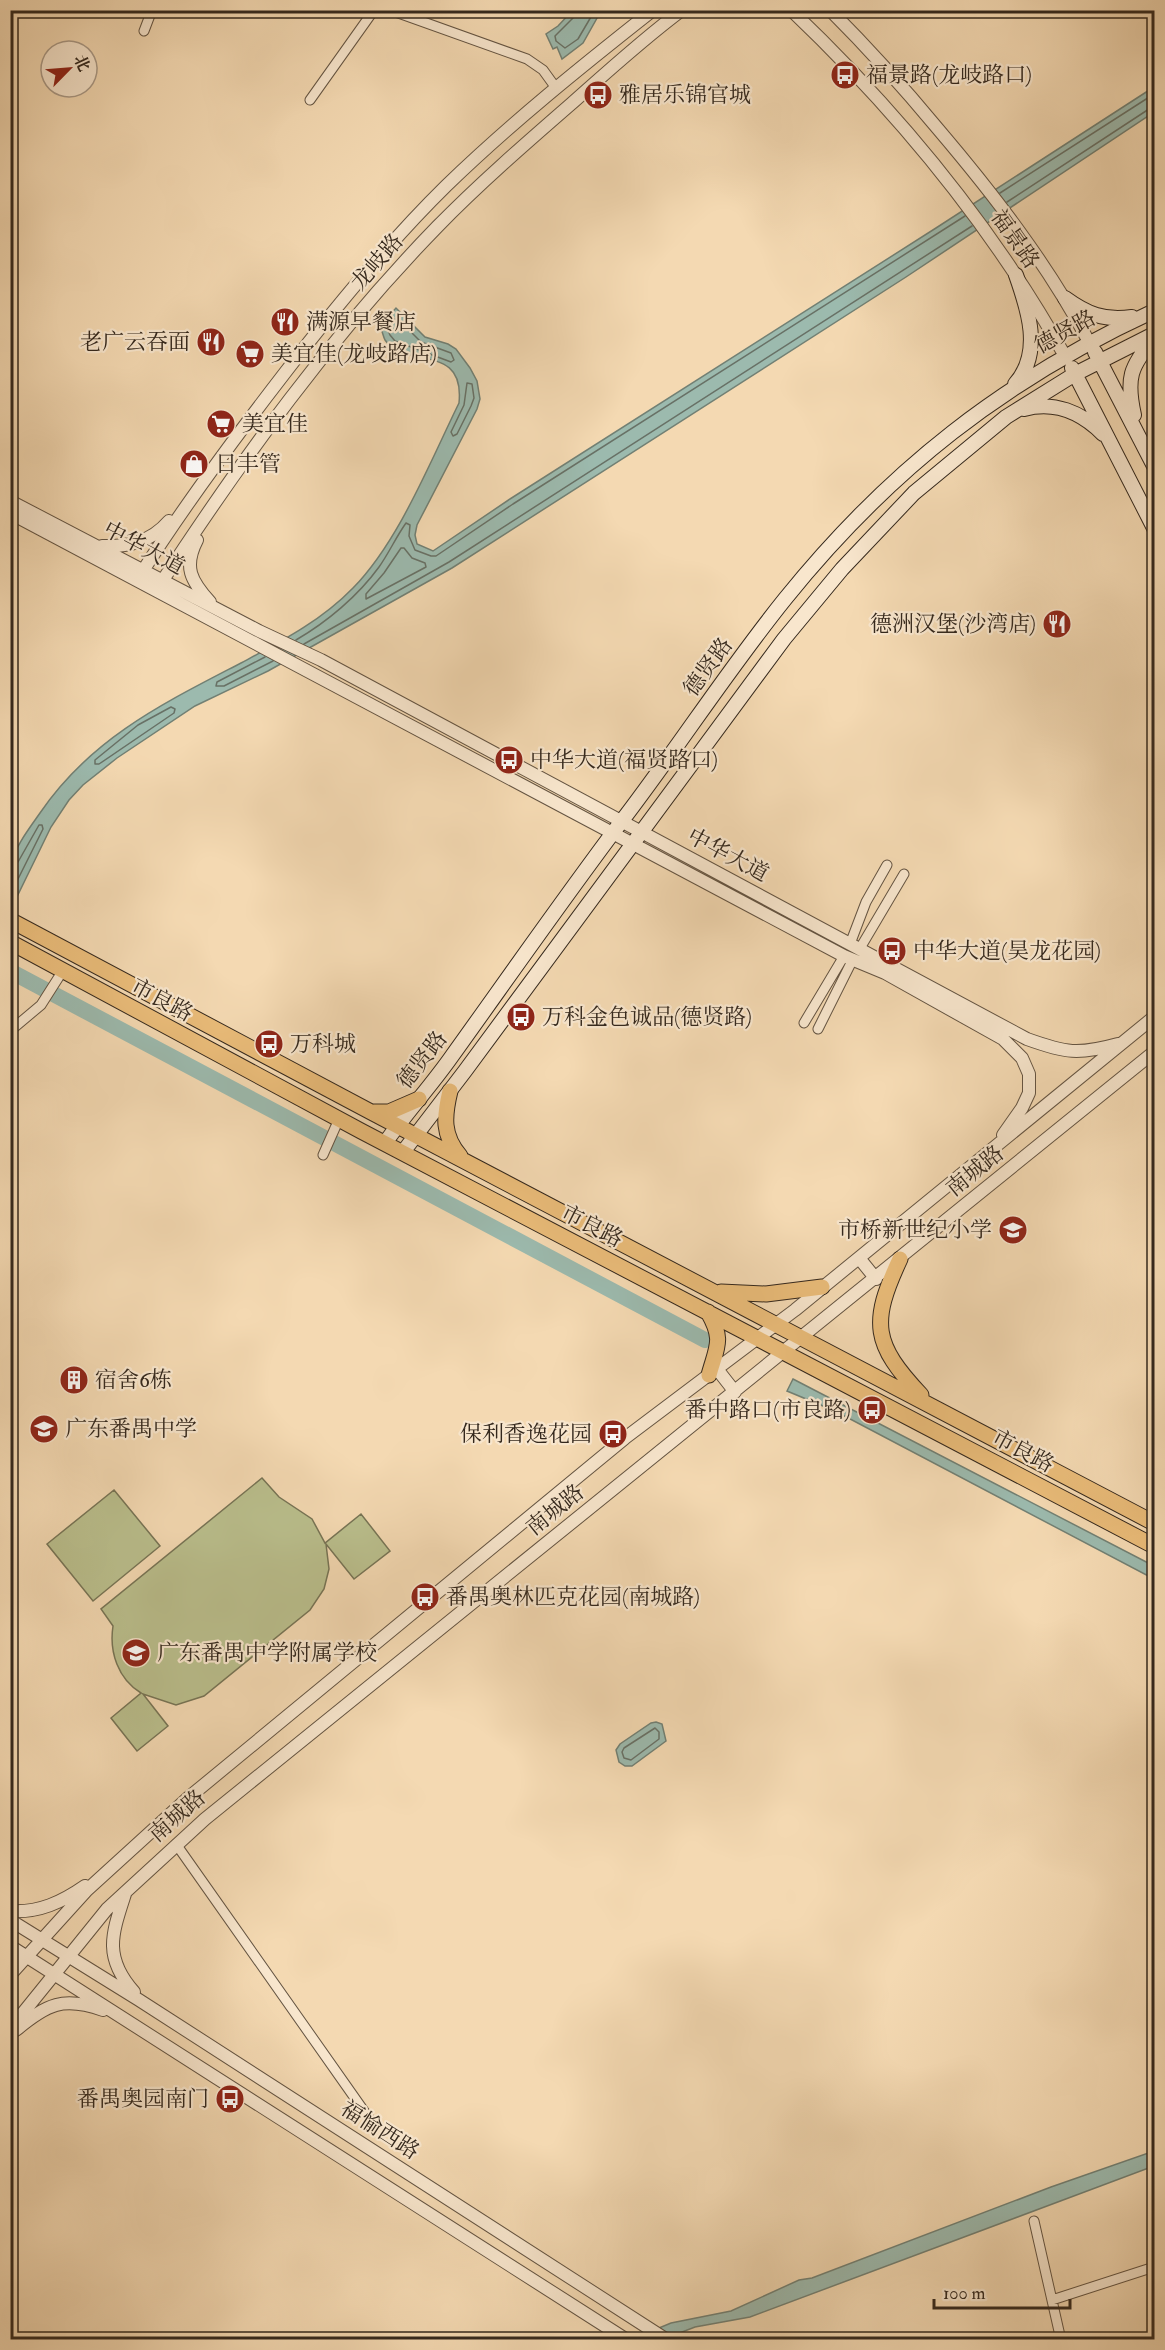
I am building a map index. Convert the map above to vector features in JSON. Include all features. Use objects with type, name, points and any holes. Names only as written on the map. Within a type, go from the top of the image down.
[{"type":"highway","name":"市良路","points":[[15,922],[397,1126],[930,1403],[1155,1523]]},
{"type":"highway","name":"市良路","points":[[10,942],[59,975],[338,1123],[403,1152],[1155,1546]]},
{"type":"highway","points":[[450,1091],[444,1125],[452,1147],[464,1161]]},
{"type":"highway","points":[[371,1112],[389,1112],[419,1099]]},
{"type":"highway","points":[[900,1259],[881,1308],[883,1343],[898,1370],[930,1403]]},
{"type":"highway","points":[[714,1292],[766,1294],[822,1287]]},
{"type":"highway","points":[[708,1312],[718,1329],[713,1372]]},
{"type":"main road","points":[[1009,390],[1021,377],[1030,353],[1031,339],[1029,316],[1016,275]]},
{"type":"main road","points":[[1065,298],[1086,313],[1096,316],[1121,319],[1149,313]]},
{"type":"main road","name":"德贤路","points":[[385,1143],[445,1066],[765,625],[824,553],[898,476],[969,418],[1009,390],[1089,342],[1149,313]]},
{"type":"main road","name":"德贤路","points":[[403,1152],[784,639],[842,569],[914,493],[959,454],[1016,411],[1099,360],[1155,334]]},
{"type":"main road","points":[[1137,432],[1130,398],[1130,377],[1137,359],[1155,339]]},
{"type":"main road","name":"福景路","points":[[1089,342],[1155,466]]},
{"type":"main road","name":"福景路","points":[[1065,356],[1155,528]]},
{"type":"main road","points":[[1016,411],[1038,405],[1053,406],[1079,414],[1088,419],[1112,444]]},
{"type":"street","points":[[144,32],[152,10]]},
{"type":"street","points":[[310,100],[374,10]]},
{"type":"street","points":[[390,10],[527,59],[543,70],[555,88]]},
{"type":"street","name":"龙岐路","points":[[141,575],[209,474],[308,344],[394,240],[471,162],[555,88],[653,10]]},
{"type":"street","name":"龙岐路","points":[[159,585],[249,452],[326,352],[435,229],[513,154],[682,10]]},
{"type":"street","name":"福景路","points":[[786,10],[795,14],[874,93],[965,204],[1016,275],[1065,356]]},
{"type":"street","name":"福景路","points":[[831,10],[892,75],[988,189],[1039,257],[1089,342]]},
{"type":"street","points":[[96,546],[128,546],[157,533],[209,474]]},
{"type":"street","points":[[217,609],[195,583],[189,564],[191,553],[224,490]]},
{"type":"street","name":"中华大道","points":[[10,501],[96,546],[141,575]]},
{"type":"street","name":"中华大道","points":[[10,513],[141,575],[242,637],[612,834],[851,953]]},
{"type":"street","name":"中华大道","points":[[159,585],[217,609],[321,660],[677,851],[885,973],[1005,1034],[1048,1047],[1079,1053],[1123,1042]]},
{"type":"street","points":[[669,864],[677,851]]},
{"type":"street","points":[[818,1029],[851,953],[866,902],[887,865]]},
{"type":"street","points":[[804,1023],[904,874]]},
{"type":"street","points":[[10,1031],[41,1005],[59,975]]},
{"type":"street","name":"南城路","points":[[10,1975],[105,1872],[188,1798],[625,1438],[776,1324],[1155,1017]]},
{"type":"street","name":"中华大道","points":[[995,1146],[1022,1108],[1029,1093],[1029,1074],[1022,1058],[1005,1034]]},
{"type":"street","name":"南城路","points":[[10,2029],[107,1909],[176,1844],[1155,1052]]},
{"type":"street","points":[[323,1155],[338,1123]]},
{"type":"street","points":[[859,1258],[876,1279]]},
{"type":"street","points":[[713,1372],[735,1392]]},
{"type":"street","points":[[176,1844],[371,2121]]},
{"type":"street","points":[[10,1911],[30,1911],[56,1903],[105,1872]]},
{"type":"street","points":[[126,1891],[112,1938],[114,1959],[125,1982],[139,1997],[162,2015]]},
{"type":"street","name":"福愉西路","points":[[10,1920],[162,2015],[667,2340]]},
{"type":"street","name":"福愉西路","points":[[10,1946],[624,2337]]},
{"type":"street","points":[[10,2035],[46,2007],[60,2003],[72,2002],[87,2005],[127,2019]]},
{"type":"street","points":[[1034,2221],[1061,2340]]},
{"type":"street","points":[[1052,2300],[1155,2267]]},
{"type":"green space","points":[[262,1478],[279,1497],[312,1519],[325,1543],[361,1514],[390,1551],[354,1579],[326,1544],[329,1569],[324,1589],[310,1610],[204,1696],[176,1705],[143,1694],[168,1726],[137,1751],[111,1718],[141,1693],[121,1673],[112,1645],[113,1626],[101,1609]]},
{"type":"green space","points":[[114,1490],[160,1546],[93,1601],[47,1544]]},
{"type":"water","points":[[572,11],[601,11],[583,43],[562,59],[557,47],[553,49],[546,34],[558,26]]},
{"type":"water","points":[[1154,87],[1154,112],[906,277],[452,568],[268,671],[195,706],[117,758],[83,785],[69,800],[51,827],[11,909],[9,875],[16,851],[40,813],[82,764],[106,743],[157,708],[271,647],[328,611],[353,588],[385,548],[412,500],[459,403],[458,384],[453,372],[444,364],[406,354],[394,349],[385,340],[380,326],[396,308],[425,337],[456,349],[477,381],[480,399],[417,525],[415,535],[417,544],[433,551],[510,499]]},
{"type":"water","points":[[793,1379],[1154,1566],[1154,1579],[835,1411],[787,1391]]},
{"type":"water","points":[[656,1722],[662,1724],[666,1741],[632,1766],[625,1766],[619,1762],[616,1750],[620,1744]]},
{"type":"water","points":[[1154,2151],[1154,2166],[750,2317],[695,2327],[664,2339],[630,2340],[671,2323],[731,2311],[799,2280],[812,2278],[1051,2187]]},
{"type":"waterway","points":[[10,971],[705,1340]]},
{"type":"place","name":"福景路(龙岐路口)","points":[[845,75]]},
{"type":"place","name":"雅居乐锦官城","points":[[598,95]]},
{"type":"place","name":"满源早餐店","points":[[285,322]]},
{"type":"place","name":"老广云吞面","points":[[211,342]]},
{"type":"place","name":"美宜佳(龙岐路店)","points":[[250,354]]},
{"type":"place","name":"美宜佳","points":[[221,424]]},
{"type":"place","name":"日丰管","points":[[194,464]]},
{"type":"place","name":"德洲汉堡(沙湾店)","points":[[1057,624]]},
{"type":"place","name":"中华大道(福贤路口)","points":[[509,760]]},
{"type":"place","name":"中华大道(昊龙花园)","points":[[892,951]]},
{"type":"place","name":"万科金色诚品(德贤路)","points":[[521,1017]]},
{"type":"place","name":"万科城","points":[[269,1044]]},
{"type":"place","name":"市桥新世纪小学","points":[[1013,1230]]},
{"type":"place","name":"宿舍6栋","points":[[74,1380]]},
{"type":"place","name":"番中路口(市良路)","points":[[872,1410]]},
{"type":"place","name":"广东番禺中学","points":[[44,1429]]},
{"type":"place","name":"保利香逸花园","points":[[613,1434]]},
{"type":"place","name":"番禺奥林匹克花园(南城路)","points":[[425,1597]]},
{"type":"place","name":"广东番禺中学附属学校","points":[[136,1653]]},
{"type":"place","name":"番禺奥园南门","points":[[230,2099]]}]
